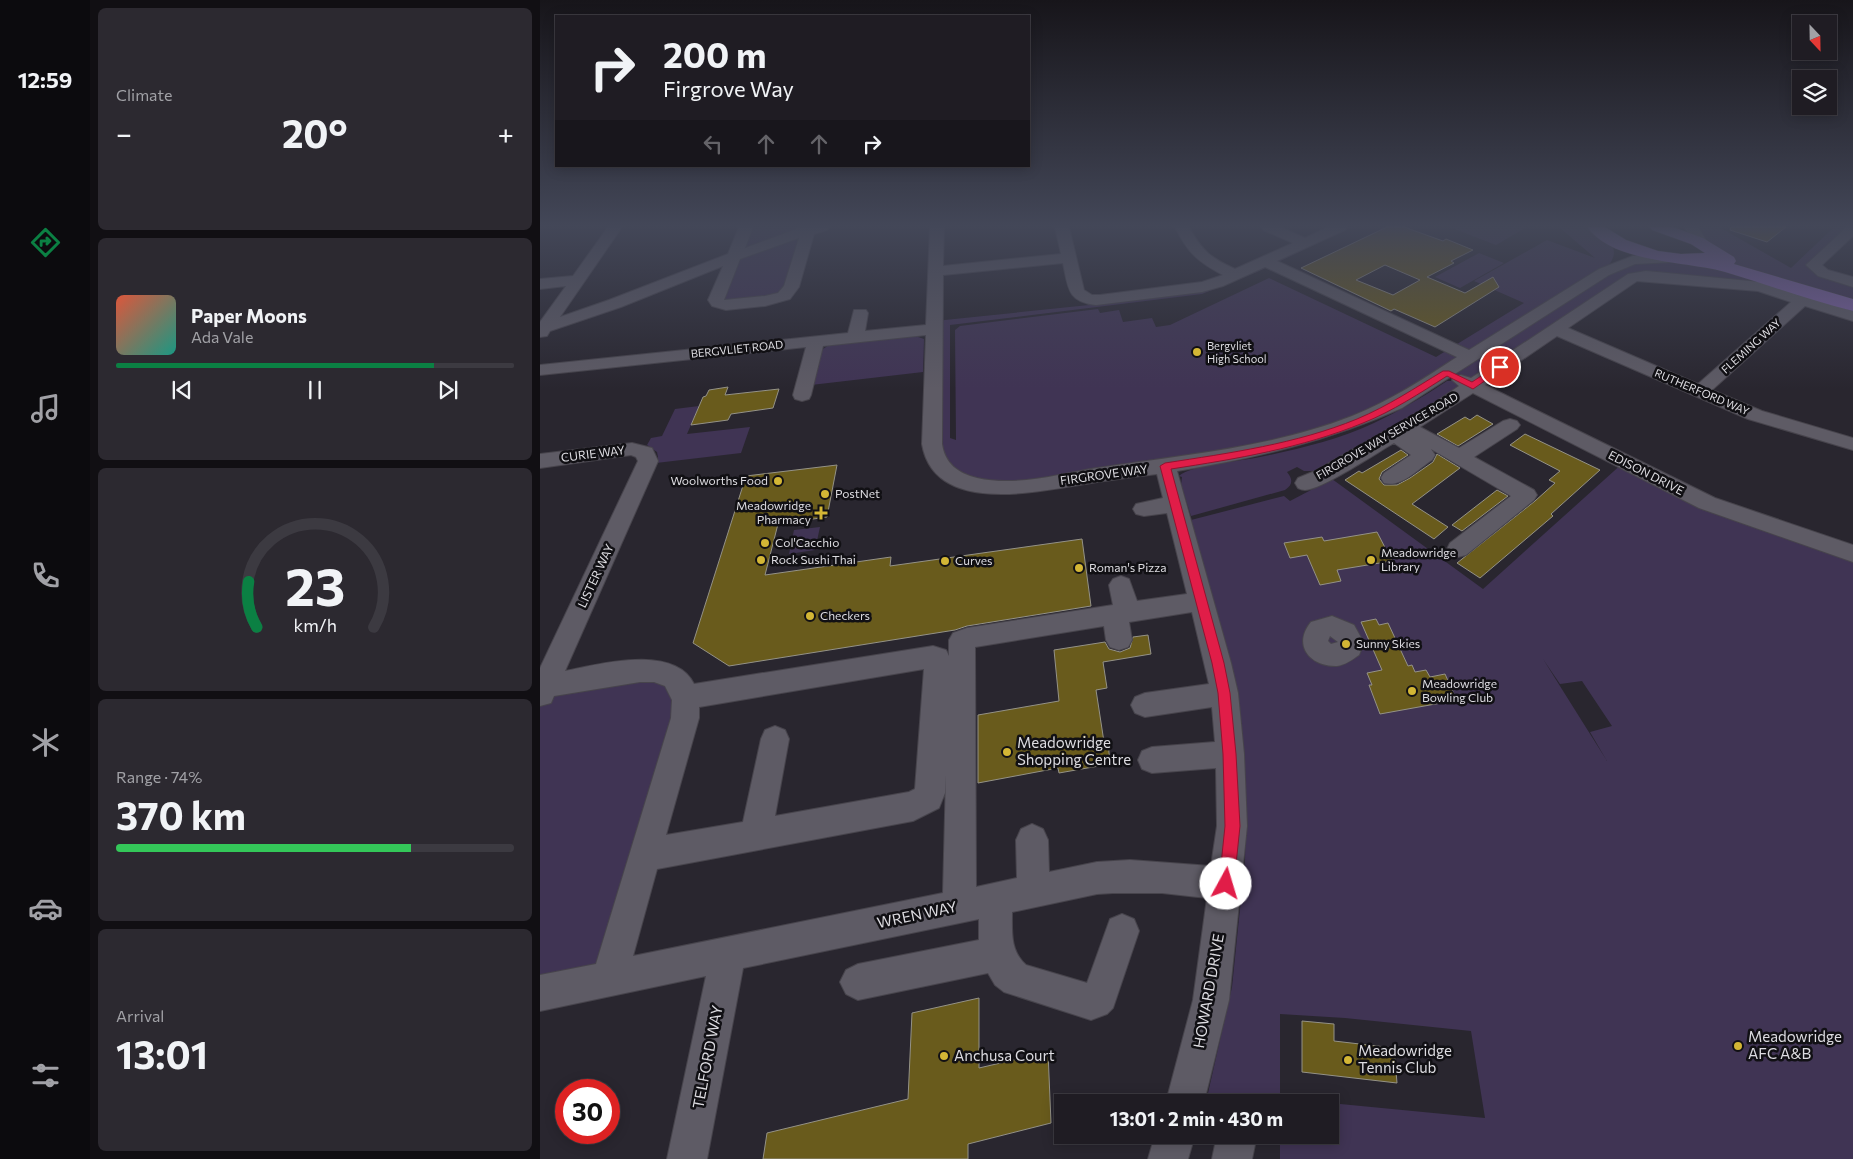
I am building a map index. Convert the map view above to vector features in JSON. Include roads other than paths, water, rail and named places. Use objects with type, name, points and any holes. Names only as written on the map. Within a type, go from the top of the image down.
[{"type":"main road","points":[[1773,281],[1853,305]]},
{"type":"main road","points":[[1776,281],[1783,284]]},
{"type":"street","points":[[540,284],[568,281]]},
{"type":"street","points":[[542,330],[577,281]]},
{"type":"street","points":[[542,330],[670,281]]},
{"type":"street","points":[[724,281],[716,300],[718,303],[726,305],[776,299],[784,296],[791,288],[794,281]]},
{"type":"street","name":"FIRGROVE WAY","points":[[936,281],[934,329],[925,382],[932,454],[943,470],[962,481],[991,487],[1012,487],[1237,455],[1287,445],[1360,421],[1395,404],[1590,281]]},
{"type":"street","points":[[1074,281],[1077,292],[1081,297],[1090,300],[1185,291],[1220,281]]},
{"type":"street","points":[[1308,281],[1471,357]]},
{"type":"street","name":"FIRGROVE WAY SERVICE ROAD","points":[[1305,483],[1322,476],[1473,386],[1627,281]]},
{"type":"street","name":"FIRGROVE WAY SERVICE ROAD","points":[[1695,281],[1760,287],[1853,316]]},
{"type":"street","name":"FLEMING WAY","points":[[1700,391],[1802,300]]},
{"type":"street","points":[[856,337],[860,313]]},
{"type":"street","name":"BERGVLIET ROAD","points":[[540,370],[934,329]]},
{"type":"street","name":"RUTHERFORD WAY","points":[[1556,330],[1755,414],[1853,444]]},
{"type":"street","points":[[802,395],[816,341]]},
{"type":"street","name":"EDISON DRIVE","points":[[1446,372],[1707,503],[1853,554]]},
{"type":"street","points":[[1460,457],[1510,425]]},
{"type":"street","points":[[1400,430],[1460,457],[1526,495],[1458,549]]},
{"type":"street","points":[[1392,478],[1425,455],[1400,430]]},
{"type":"street","name":"CURIE WAY","points":[[540,461],[626,450],[645,452]]},
{"type":"street","name":"LISTER WAY","points":[[543,692],[647,465],[648,461],[645,452]]},
{"type":"street","name":"HOWARD DRIVE","points":[[1165,466],[1224,693],[1230,754],[1232,826],[1226,884],[1211,1000],[1187,1094]]},
{"type":"street","points":[[1144,509],[1175,504]]},
{"type":"street","points":[[1120,622],[1121,585]]},
{"type":"street","points":[[959,906],[962,640],[966,638],[1120,622],[1201,601]]},
{"type":"street","points":[[645,855],[913,806],[928,798],[937,658],[686,697]]},
{"type":"street","points":[[543,692],[647,669],[669,673],[680,682],[686,697],[684,718],[609,979]]},
{"type":"street","points":[[1145,705],[1224,693]]},
{"type":"street","points":[[756,834],[775,739]]},
{"type":"street","points":[[1152,760],[1230,754]]},
{"type":"street","points":[[1032,840],[1034,890]]},
{"type":"street","name":"WREN WAY","points":[[540,993],[1097,878],[1152,875],[1226,884]]},
{"type":"street","points":[[996,898],[997,954],[1002,967],[1008,975],[1016,980],[1094,1001],[1100,995],[1122,931]]},
{"type":"street","name":"TELFORD WAY","points":[[687,1159],[728,954]]},
{"type":"street","points":[[858,982],[997,954]]},
{"type":"street","points":[[1168,1159],[1172,1144]]},
{"type":"street","points":[[1232,1159],[1235,1144]]},
{"type":"place","name":"Bergvliet High School","points":[[1197,352]]},
{"type":"place","name":"Woolworths Food","points":[[778,481]]},
{"type":"place","name":"PostNet","points":[[825,494]]},
{"type":"place","name":"Meadowridge Pharmacy","points":[[821,513]]},
{"type":"place","name":"Col'Cacchio","points":[[765,543]]},
{"type":"place","name":"Rock Sushi Thai","points":[[761,560]]},
{"type":"place","name":"Meadowridge Library","points":[[1371,560]]},
{"type":"place","name":"Curves","points":[[945,561]]},
{"type":"place","name":"Roman's Pizza","points":[[1079,568]]},
{"type":"place","name":"Checkers","points":[[810,616]]},
{"type":"place","name":"Sunny Skies","points":[[1346,644]]},
{"type":"place","name":"Meadowridge Bowling Club","points":[[1412,691]]},
{"type":"place","name":"Meadowridge Shopping Centre","points":[[1007,752]]},
{"type":"place","name":"Meadowridge AFC A&B","points":[[1738,1046]]},
{"type":"place","name":"Anchusa Court","points":[[944,1056]]},
{"type":"place","name":"Meadowridge Tennis Club","points":[[1348,1060]]}]
